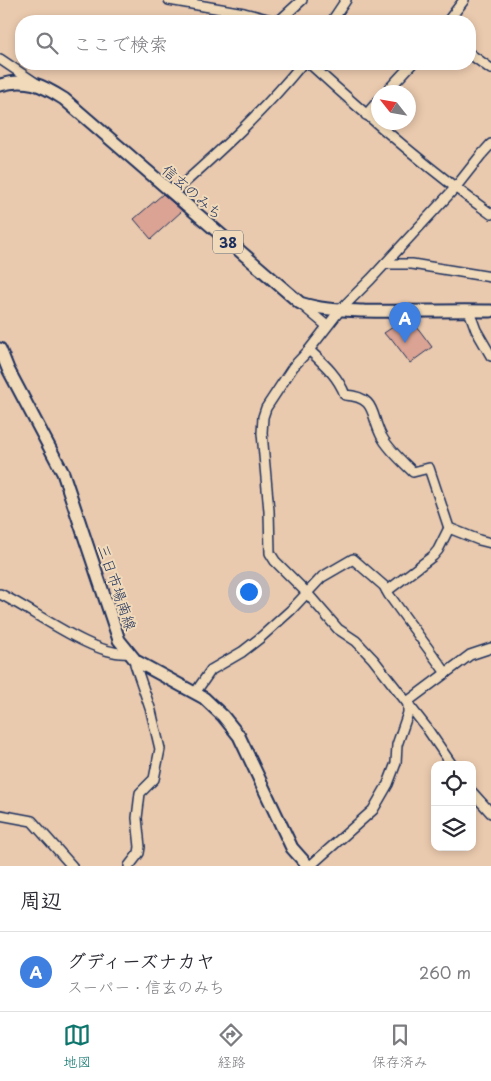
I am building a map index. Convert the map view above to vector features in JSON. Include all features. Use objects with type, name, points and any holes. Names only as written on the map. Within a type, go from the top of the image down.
[{"type":"main road","name":"信玄のみち","points":[[0,85],[21,80],[39,85],[64,99],[300,303],[319,309],[340,310],[408,312],[491,311]]},
{"type":"main road","name":"三日市場南線","points":[[0,349],[4,369],[63,473],[119,640],[132,657]]},
{"type":"main road","points":[[132,657],[195,693],[215,707],[239,736],[292,848],[309,866]]},
{"type":"street","points":[[169,0],[252,15]]},
{"type":"street","points":[[286,15],[302,0]]},
{"type":"street","points":[[336,15],[346,0]]},
{"type":"street","points":[[453,15],[464,0]]},
{"type":"street","points":[[0,59],[15,69]]},
{"type":"street","points":[[476,59],[491,70]]},
{"type":"street","points":[[16,70],[39,85]]},
{"type":"street","points":[[173,193],[229,143],[276,96],[297,70]]},
{"type":"street","points":[[317,70],[366,115],[454,188],[491,214]]},
{"type":"street","points":[[392,85],[406,70]]},
{"type":"street","points":[[366,115],[371,109]]},
{"type":"street","points":[[449,761],[373,659],[356,641],[338,629],[306,592],[274,561],[270,553],[269,511],[262,433],[263,417],[266,408],[293,367],[309,350],[340,310],[385,264],[491,144]]},
{"type":"street","points":[[385,264],[412,264],[491,276]]},
{"type":"street","points":[[300,303],[327,326]]},
{"type":"street","points":[[469,310],[476,330],[491,356]]},
{"type":"street","points":[[309,350],[333,374],[343,388],[345,395],[357,396],[366,400],[376,420],[381,436],[413,472],[429,468],[449,528],[433,556],[387,591]]},
{"type":"street","points":[[449,528],[491,543]]},
{"type":"street","points":[[195,693],[211,670],[242,652],[260,638],[291,610],[306,592],[333,569],[353,559],[384,586],[446,673]]},
{"type":"street","points":[[0,594],[59,628],[94,645],[132,657],[151,711],[160,748],[154,779],[140,793],[137,818],[140,847],[139,853],[129,866]]},
{"type":"street","points":[[309,866],[373,810],[379,801],[396,763],[397,745],[408,713],[410,699],[470,655],[491,648]]},
{"type":"street","points":[[476,796],[491,813]]},
{"type":"street","points":[[0,815],[32,821],[72,866]]},
{"type":"building","points":[[163,194],[182,211],[151,239],[134,219]]},
{"type":"building","points":[[408,319],[415,319],[419,325],[417,327],[432,347],[410,363],[391,338],[389,339],[384,333],[393,327],[395,329]]},
{"type":"place","name":"グディーズナカヤ","points":[[405,343]]}]
